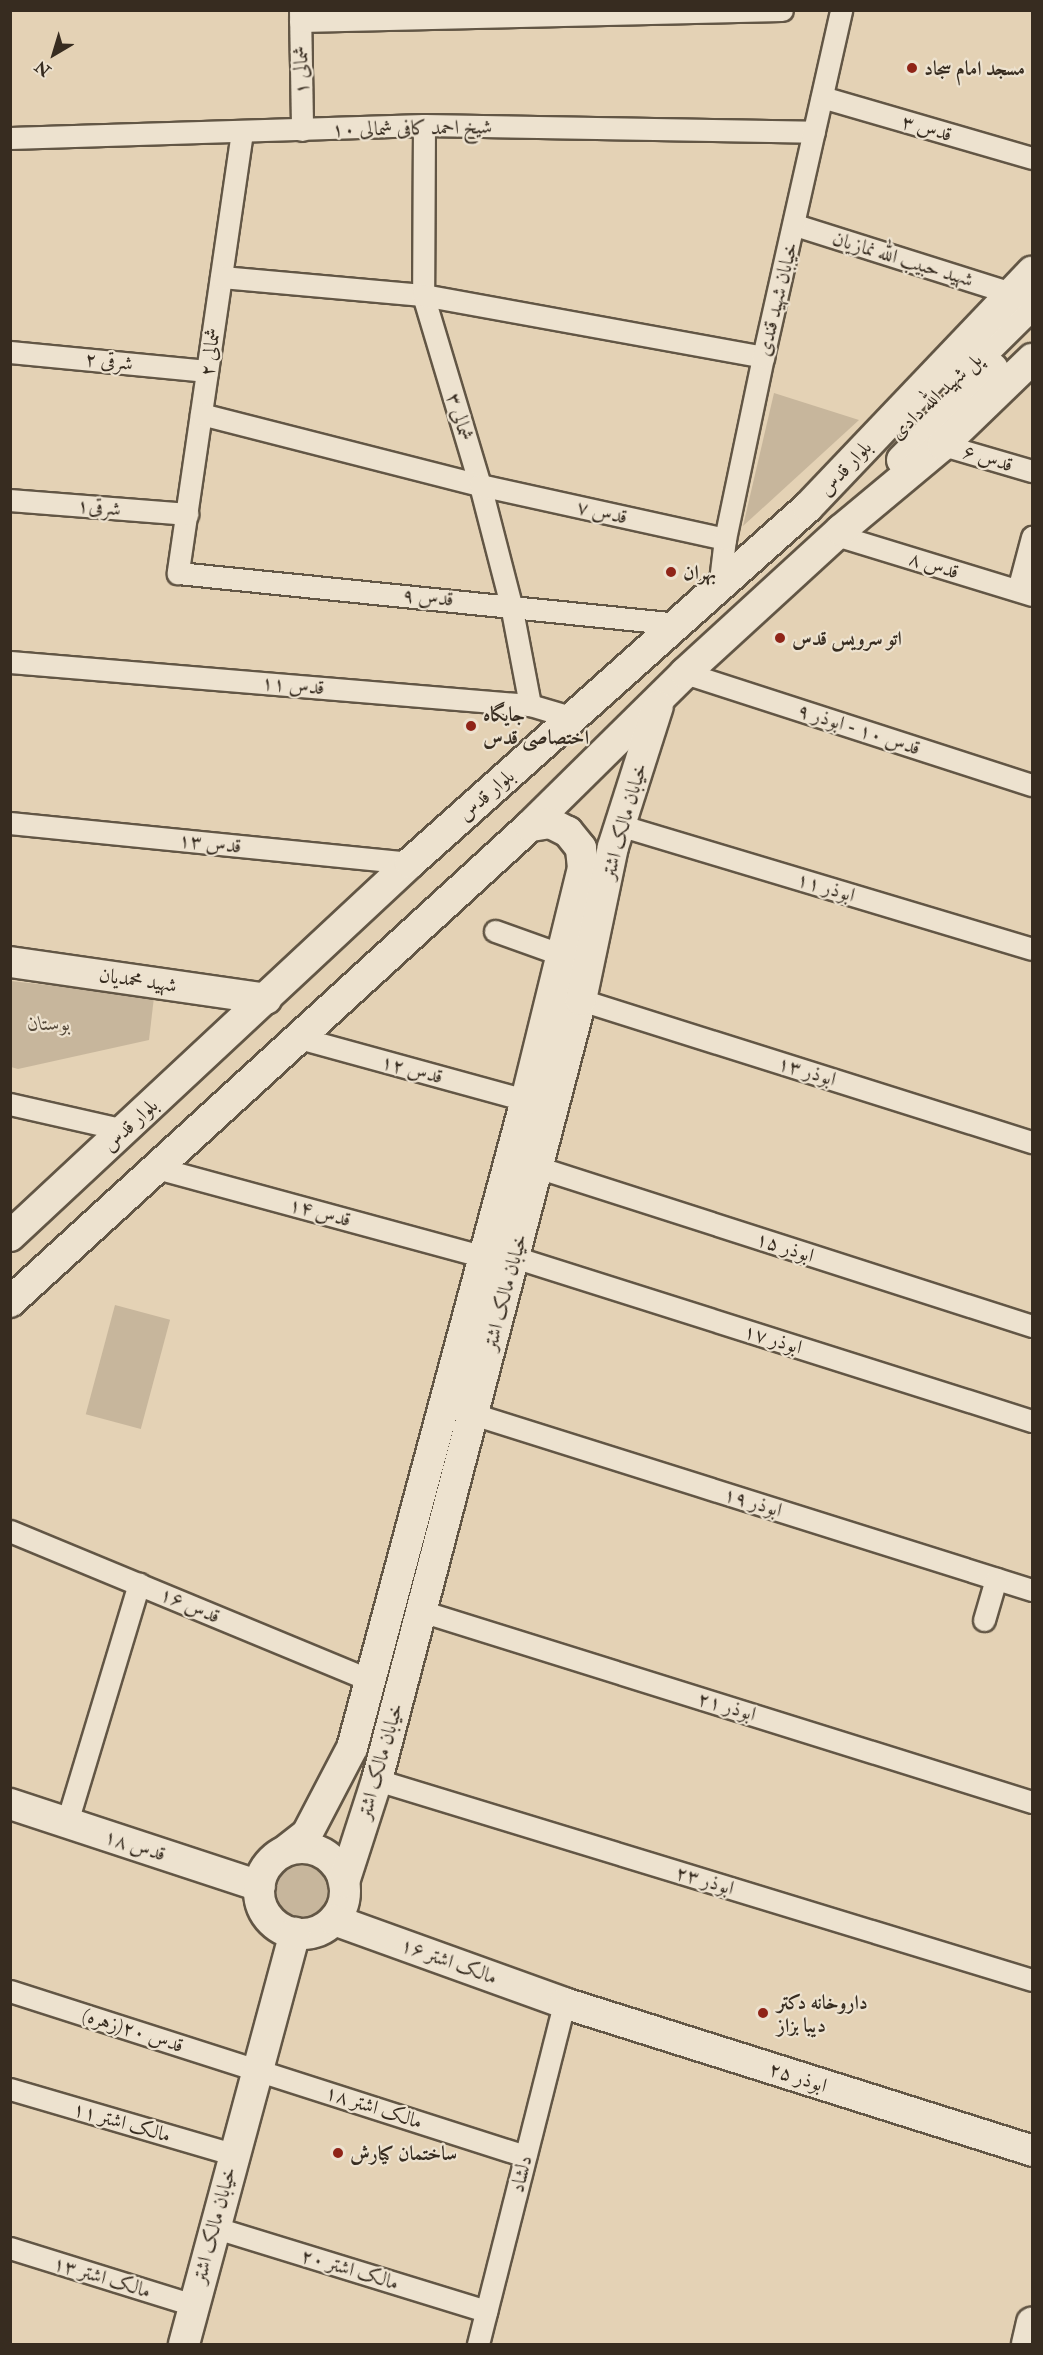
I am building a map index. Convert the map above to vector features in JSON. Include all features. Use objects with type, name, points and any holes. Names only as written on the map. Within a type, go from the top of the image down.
[{"type":"street","points":[[300,16],[782,10]]},
{"type":"street","name":"خیابان شهید قندی","points":[[719,589],[725,539],[763,357],[795,225],[841,10]]},
{"type":"street","name":"۱ شمالی","points":[[300,16],[302,130]]},
{"type":"street","name":"قدس ۳","points":[[822,97],[1032,158]]},
{"type":"street","name":"شیخ احمد کافی شمالی ۱۰","points":[[10,138],[424,125],[814,132]]},
{"type":"street","name":"شمالی ۳","points":[[424,125],[423,295],[480,485],[511,605],[530,705]]},
{"type":"street","name":"شمالی ۲","points":[[178,573],[242,132]]},
{"type":"street","name":"شهید حبیب الله نمازیان","points":[[795,225],[1022,299]]},
{"type":"street","name":"بلوار قدس","points":[[10,1236],[410,863],[808,507],[1022,299],[1032,272]]},
{"type":"street","points":[[221,277],[423,295],[763,357]]},
{"type":"street","name":"پل شهید الله دادی","points":[[839,533],[927,431],[1032,330]]},
{"type":"street","name":"شرقی ۲","points":[[10,352],[207,371]]},
{"type":"street","name":"بلوار قدس","points":[[10,1302],[530,826],[686,673],[839,533],[943,444],[1032,359]]},
{"type":"street","name":"قدس ۷","points":[[201,414],[480,485],[725,539]]},
{"type":"street","name":"قدس ۶","points":[[943,444],[1032,471]]},
{"type":"street","name":"شرقی۱","points":[[10,500],[187,514]]},
{"type":"street","name":"قدس ۸","points":[[839,533],[1025,593]]},
{"type":"street","points":[[1025,593],[1032,537]]},
{"type":"street","name":"قدس ۹","points":[[178,573],[511,605],[678,624]]},
{"type":"street","name":"قدس ۱۱","points":[[10,662],[530,705],[574,718]]},
{"type":"street","name":"قدس ۱۰ - ابوذر ۹","points":[[686,673],[1032,785]]},
{"type":"street","name":"خیابان مالک اشتر","points":[[344,1882],[377,1780],[581,1000],[616,836],[660,700]]},
{"type":"street","name":"قدس ۱۳","points":[[10,823],[410,863]]},
{"type":"street","name":"خیابان مالک اشتر","points":[[285,1851],[307,1834],[352,1748],[526,1100],[583,868],[581,848],[568,831],[550,824],[530,826]]},
{"type":"street","points":[[581,848],[581,833],[595,825],[616,836]]},
{"type":"street","name":"ابوذر ۱۱","points":[[616,836],[1032,949]]},
{"type":"street","points":[[495,931],[562,955]]},
{"type":"street","name":"شهید محمدیان","points":[[10,962],[266,999]]},
{"type":"street","name":"ابوذر ۱۳","points":[[581,1000],[1032,1142]]},
{"type":"street","name":"قدس ۱۲","points":[[299,1038],[526,1100]]},
{"type":"street","points":[[10,1104],[124,1130]]},
{"type":"street","name":"ابوذر ۱۵","points":[[537,1167],[1032,1326]]},
{"type":"street","name":"قدس ۱۴","points":[[157,1168],[484,1257]]},
{"type":"street","points":[[10,1216],[52,1196]]},
{"type":"street","name":"ابوذر ۱۷","points":[[514,1257],[1032,1420]]},
{"type":"street","name":"ابوذر ۱۹","points":[[472,1414],[1032,1590]]},
{"type":"street","name":"قدس ۱۶","points":[[10,1531],[370,1680]]},
{"type":"street","points":[[984,1620],[996,1579]]},
{"type":"street","points":[[67,1822],[139,1584]]},
{"type":"street","name":"ابوذر ۲۱","points":[[421,1611],[1032,1802]]},
{"type":"street","name":"ابوذر ۲۳","points":[[377,1780],[1032,1980]]},
{"type":"street","name":"قدس ۱۸","points":[[10,1804],[260,1886]]},
{"type":"street","points":[[310,1848],[332,1860],[344,1882],[342,1908],[334,1920],[323,1929],[295,1933],[268,1916],[260,1886],[268,1865],[285,1851],[310,1848]]},
{"type":"street","name":"مالک اشتر ۱۶","points":[[334,1920],[564,2003]]},
{"type":"street","name":"خیابان مالک اشتر","points":[[184,2344],[213,2227],[295,1933]]},
{"type":"street","name":"قدس ۲۰(زهره)","points":[[10,1991],[256,2070]]},
{"type":"street","name":"ابوذر ۲۵","points":[[564,2003],[1032,2151]]},
{"type":"street","name":"دلشاد","points":[[478,2344],[564,2003]]},
{"type":"street","name":"مالک اشتر ۱۸","points":[[256,2070],[525,2156]]},
{"type":"street","name":"مالک اشتر ۱۱","points":[[10,2089],[233,2154]]},
{"type":"street","name":"مالک اشتر ۲۰","points":[[213,2227],[486,2311]]},
{"type":"street","name":"مالک اشتر ۱۳","points":[[10,2248],[193,2306]]},
{"type":"street","points":[[1027,2344],[1032,2323]]},
{"type":"green space","points":[[774,393],[859,420],[743,526]]},
{"type":"green space","name":"بوستان","points":[[11,981],[154,997],[149,1040],[18,1069],[11,1067]]},
{"type":"green space","points":[[115,1305],[170,1320],[141,1429],[86,1414]]},
{"type":"green space","points":[[300,1861],[317,1866],[325,1874],[330,1891],[325,1908],[317,1916],[300,1921],[283,1916],[275,1908],[270,1891],[275,1874],[283,1866]]},
{"type":"place","name":"مسجد امام سجاد","points":[[912,68]]},
{"type":"place","name":"بهران","points":[[671,572]]},
{"type":"place","name":"اتو سرویس قدس","points":[[780,638]]},
{"type":"place","name":"جایگاه اختصاصی قدس","points":[[471,726]]},
{"type":"place","name":"داروخانه دکتر دیبا بزاز","points":[[763,2013]]},
{"type":"place","name":"ساختمان کیارش","points":[[338,2153]]}]
